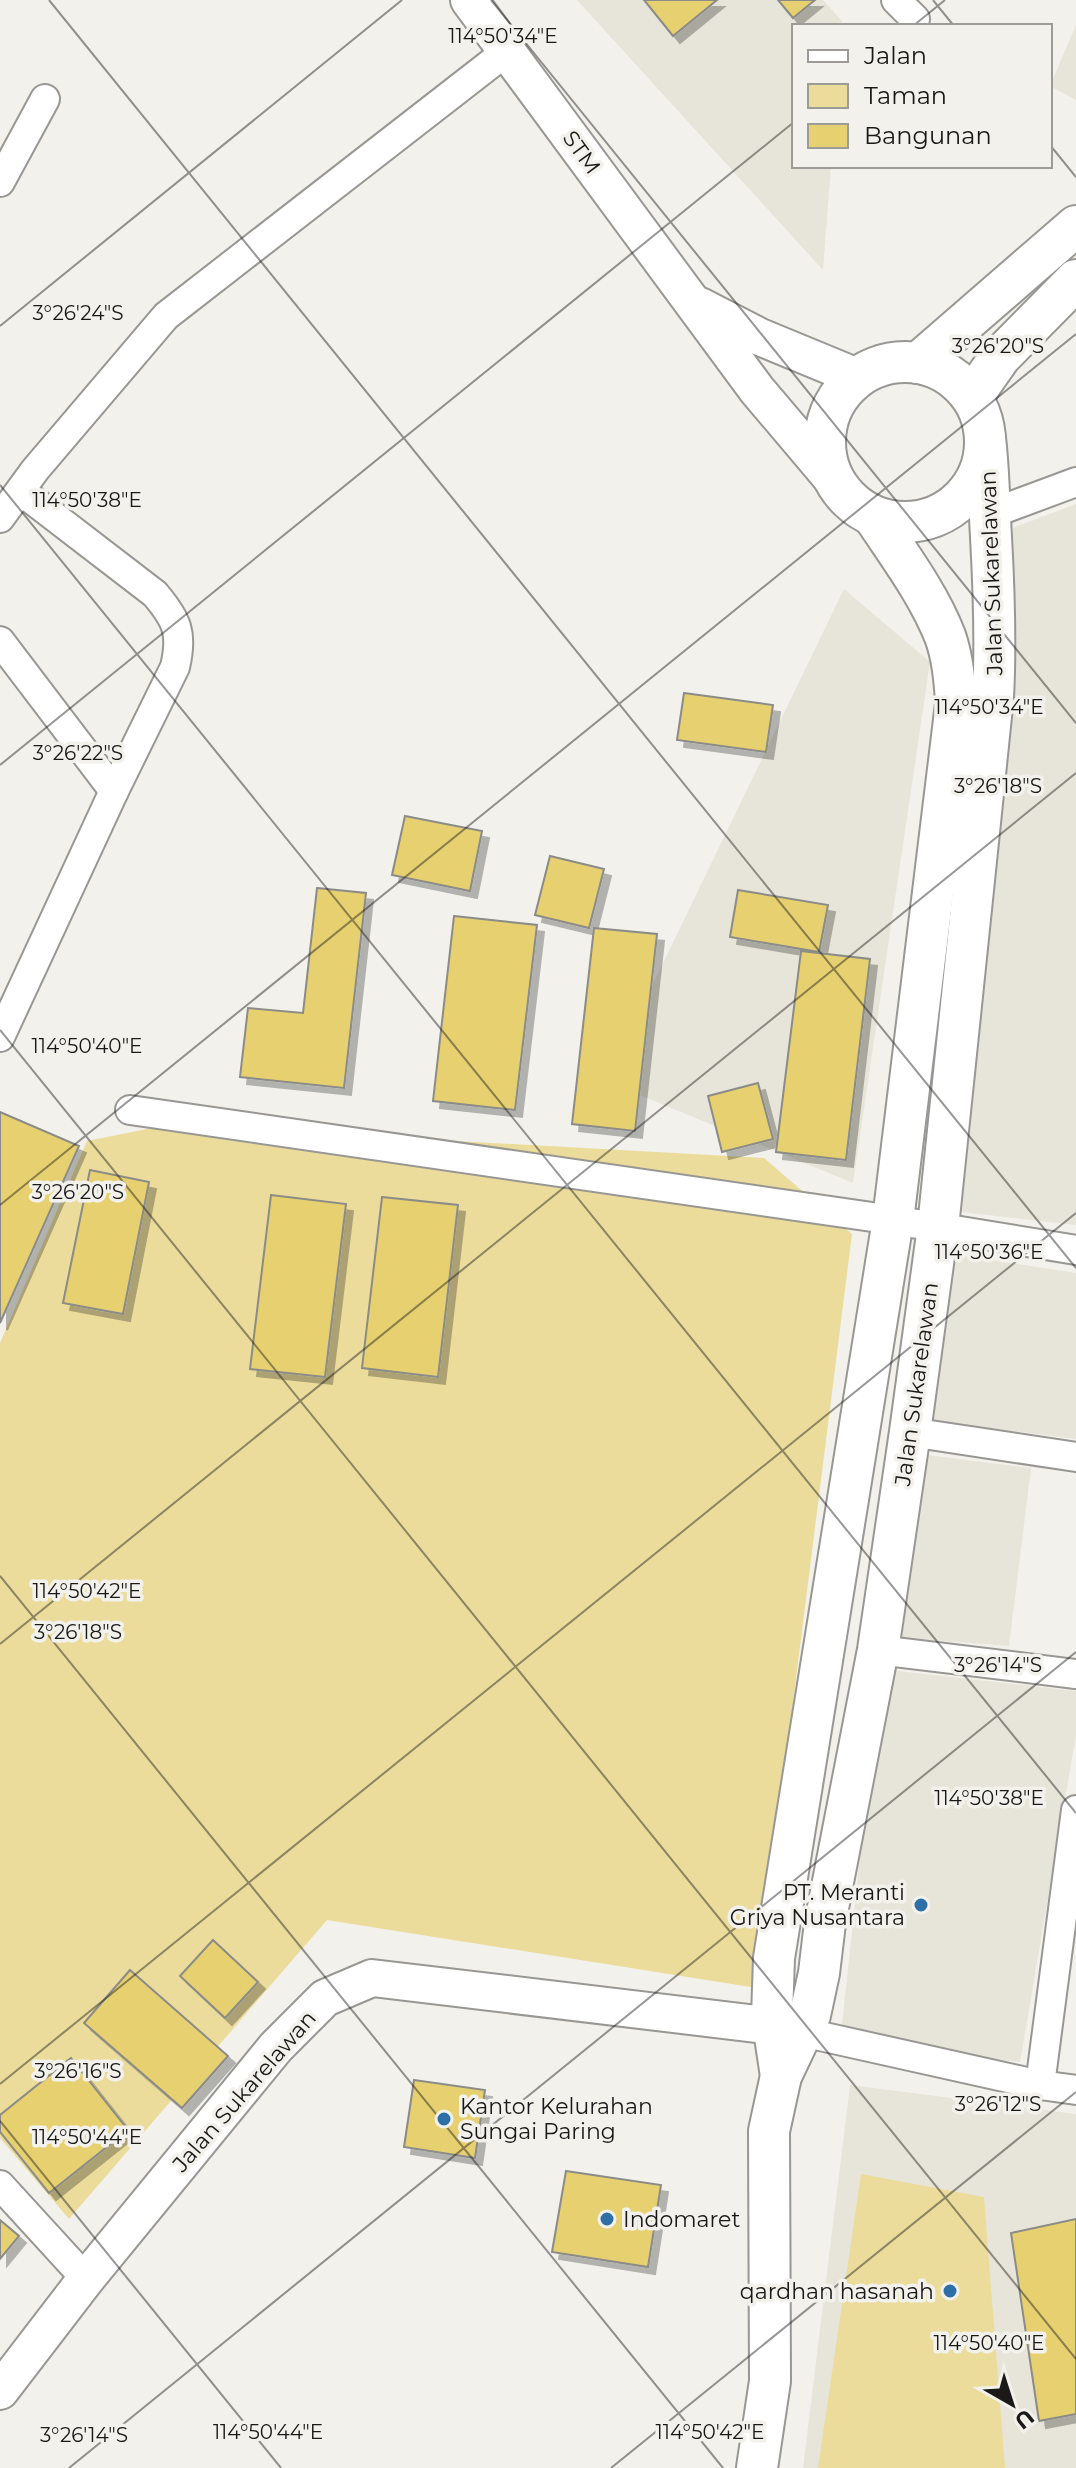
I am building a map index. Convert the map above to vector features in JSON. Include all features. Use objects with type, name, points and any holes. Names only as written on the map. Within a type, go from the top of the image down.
[{"type":"main road","points":[[918,363],[1076,226]]},
{"type":"main road","points":[[972,397],[1000,357],[1076,280]]},
{"type":"main road","points":[[918,363],[939,369],[957,381],[972,397],[981,416],[985,438],[982,464],[971,488],[951,508],[927,519],[900,522],[874,517],[844,496],[834,481],[825,453],[826,424],[838,398],[857,377],[883,365],[918,363]]},
{"type":"main road","name":"Jalan Sukarelawan","points":[[757,2468],[770,2381],[769,2131],[788,2029],[810,2015],[819,1973],[825,1923],[878,1650],[938,1227],[993,697],[996,637],[990,483],[985,438]]},
{"type":"main road","name":"Jalan Sukarelawan","points":[[788,2029],[772,2017],[774,1958],[893,1220],[956,704],[954,670],[946,638],[930,603],[874,517]]},
{"type":"street","name":"STM","points":[[469,0],[757,390],[834,481]]},
{"type":"street","points":[[0,518],[35,470],[166,316],[507,51]]},
{"type":"street","points":[[0,182],[45,99]]},
{"type":"street","points":[[695,304],[760,337],[857,377]]},
{"type":"street","points":[[990,514],[1076,482]]},
{"type":"street","points":[[0,1037],[175,667],[180,648],[178,628],[155,594],[21,491]]},
{"type":"street","points":[[0,641],[114,791]]},
{"type":"street","points":[[130,1110],[893,1220],[1076,1250]]},
{"type":"street","points":[[910,1432],[1076,1457]]},
{"type":"street","points":[[878,1650],[1076,1674]]},
{"type":"street","points":[[1040,2085],[1076,1810]]},
{"type":"street","name":"Jalan Sukarelawan","points":[[0,2391],[86,2279],[276,2047],[325,1998],[372,1978],[788,2029]]},
{"type":"street","points":[[788,2029],[1040,2085],[1076,2090]]},
{"type":"street","points":[[0,2185],[86,2279]]},
{"type":"shaded area","points":[[577,0],[823,0],[842,24],[792,24],[792,168],[831,168],[823,270]]},
{"type":"shaded area","points":[[1076,25],[1076,100],[1052,87]]},
{"type":"shaded area","points":[[1076,504],[1076,1225],[952,1211],[1013,528]]},
{"type":"shaded area","points":[[844,589],[930,662],[853,1183],[606,1081]]},
{"type":"shaded area","points":[[939,1252],[1076,1273],[1076,1439],[923,1420]]},
{"type":"shaded area","points":[[911,1453],[1031,1468],[1009,1646],[892,1637]]},
{"type":"shaded area","points":[[880,1669],[1076,1691],[1076,1735],[1020,2062],[939,2052],[841,2034]]},
{"type":"shaded area","name":"qardhan hasanah","points":[[850,2085],[1076,2114],[1076,2468],[803,2468]]},
{"type":"green space","points":[[167,1125],[764,1158],[852,1234],[757,1988],[327,1920],[69,2219],[0,2138],[0,1343],[87,1141]]},
{"type":"green space","points":[[861,2174],[984,2197],[1005,2468],[818,2468]]},
{"type":"building","points":[[644,0],[717,0],[673,36]]},
{"type":"building","points":[[778,0],[815,0],[793,18]]},
{"type":"building","points":[[684,693],[773,705],[766,752],[677,740]]},
{"type":"building","points":[[405,816],[482,831],[470,891],[392,875]]},
{"type":"building","points":[[550,856],[604,869],[589,928],[535,915]]},
{"type":"building","points":[[317,888],[366,893],[344,1088],[240,1077],[248,1008],[303,1013]]},
{"type":"building","points":[[738,890],[828,905],[819,952],[730,937]]},
{"type":"building","points":[[454,916],[537,925],[515,1110],[433,1101]]},
{"type":"building","points":[[594,928],[657,934],[635,1131],[572,1124]]},
{"type":"building","points":[[801,951],[870,959],[846,1160],[776,1152]]},
{"type":"building","points":[[758,1083],[773,1139],[722,1152],[708,1096]]},
{"type":"building","points":[[0,1112],[79,1146],[0,1323]]},
{"type":"building","points":[[90,1170],[149,1182],[123,1314],[63,1303]]},
{"type":"building","points":[[271,1195],[346,1204],[325,1377],[250,1369]]},
{"type":"building","points":[[382,1197],[458,1205],[438,1377],[362,1368]]},
{"type":"building","points":[[213,1940],[258,1982],[225,2018],[180,1976]]},
{"type":"building","points":[[130,1970],[228,2056],[182,2108],[84,2023]]},
{"type":"building","points":[[71,2058],[128,2130],[49,2193],[0,2132],[0,2115]]},
{"type":"building","name":"Kantor Kelurahan Sungai Paring","points":[[414,2080],[485,2090],[475,2158],[404,2147]]},
{"type":"building","name":"Indomaret","points":[[566,2171],[661,2185],[648,2267],[552,2252]]},
{"type":"building","points":[[1076,2219],[1076,2414],[1039,2421],[1011,2233]]},
{"type":"building","points":[[0,2220],[19,2236],[0,2259]]},
{"type":"place","name":"PT. Meranti Griya Nusantara","points":[[921,1905]]},
{"type":"place","name":"Kantor Kelurahan Sungai Paring","points":[[444,2119]]},
{"type":"place","name":"Indomaret","points":[[607,2219]]},
{"type":"place","name":"qardhan hasanah","points":[[950,2291]]}]
